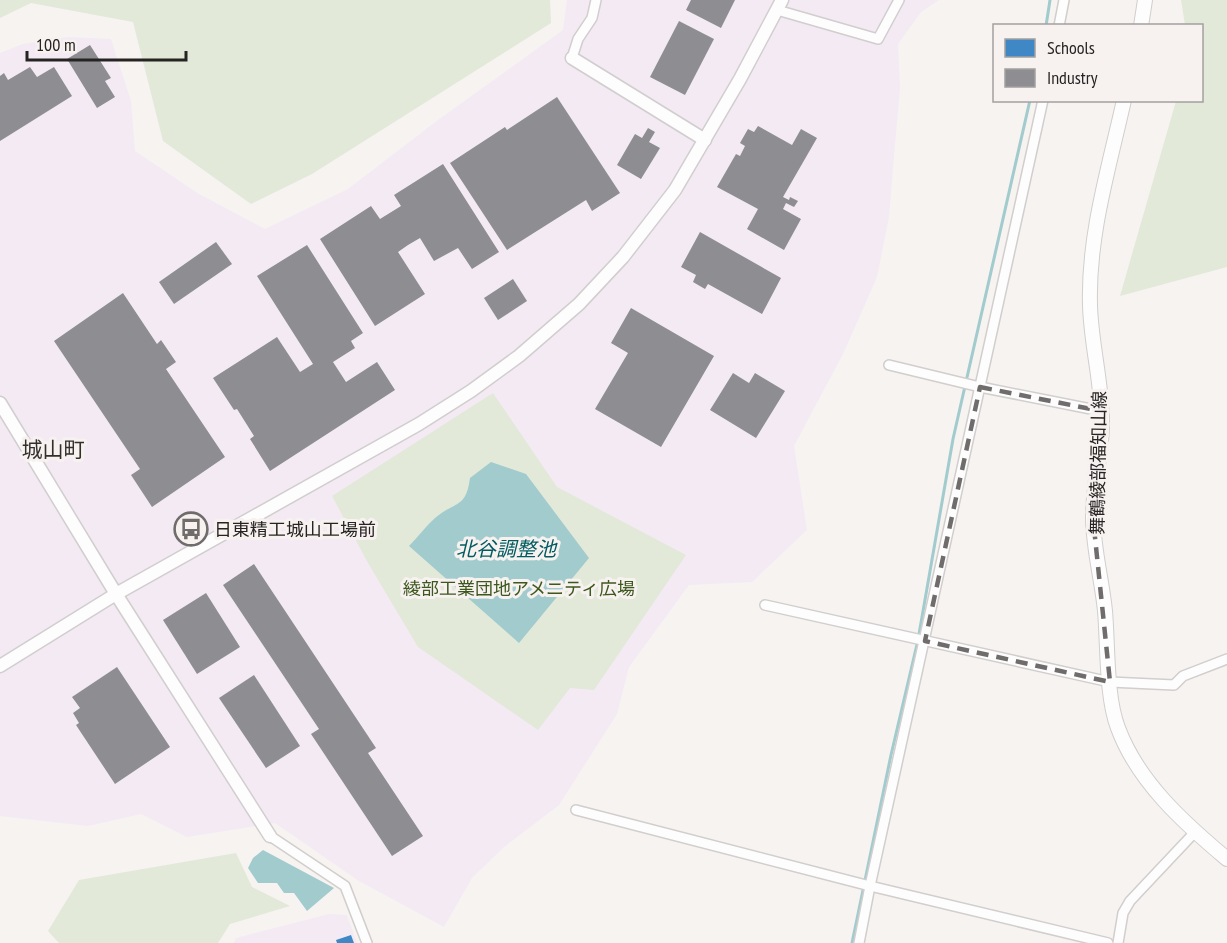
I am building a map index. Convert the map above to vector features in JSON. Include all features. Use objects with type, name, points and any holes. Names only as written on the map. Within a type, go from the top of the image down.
[{"type":"main road","points":[[1142,24],[1145,0]]},
{"type":"main road","name":"舞鶴綾部福知山線","points":[[1124,102],[1092,243],[1090,307],[1102,428],[1093,518],[1104,610],[1111,704],[1117,727],[1128,750],[1167,804],[1227,859]]},
{"type":"street","points":[[596,0],[592,18],[578,39],[572,58],[705,140]]},
{"type":"street","points":[[0,666],[116,594],[418,424],[471,391],[519,356],[579,304],[623,257],[675,190],[780,5],[878,39],[899,0]]},
{"type":"street","points":[[1059,24],[1064,0]]},
{"type":"street","points":[[859,943],[1043,102]]},
{"type":"street","points":[[889,365],[980,387],[1101,411]]},
{"type":"street","points":[[0,404],[116,594],[270,836],[345,886],[367,943]]},
{"type":"street","points":[[765,605],[1110,682],[1174,685],[1184,676],[1227,659]]},
{"type":"street","points":[[576,810],[870,886],[1108,943]]},
{"type":"street","points":[[1118,943],[1124,913],[1130,901],[1195,832]]},
{"type":"highlighted area","points":[[980,387],[1101,411],[1093,518],[1110,682],[925,641]]},
{"type":"shaded area","points":[[567,0],[939,0],[921,12],[898,44],[900,88],[889,217],[877,277],[844,352],[794,446],[807,530],[752,582],[689,585],[629,667],[617,714],[559,805],[504,847],[472,878],[444,927],[359,881],[275,823],[187,837],[141,814],[88,826],[0,816],[0,53],[23,44],[67,37],[111,39],[131,101],[135,151],[199,194],[265,229],[348,189],[434,123],[563,30]]},
{"type":"shaded area","points":[[329,914],[347,915],[357,943],[234,943],[236,938]]},
{"type":"green space","points":[[0,0],[550,0],[551,23],[312,174],[251,204],[163,141],[133,22],[31,3],[0,18]]},
{"type":"green space","points":[[1181,0],[1227,0],[1227,267],[1120,296],[1176,102],[1203,102],[1203,24],[1185,24]]},
{"type":"green space","name":"綾部工業団地アメニティ広場","points":[[493,393],[557,487],[686,555],[594,690],[570,688],[538,730],[418,647],[368,563],[332,496]]},
{"type":"green space","points":[[236,853],[252,887],[290,906],[230,924],[218,943],[59,943],[48,931],[79,880]]},
{"type":"water","name":"北谷調整池","points":[[491,462],[526,474],[589,558],[519,643],[409,546],[435,518],[462,500],[466,495],[470,478]]},
{"type":"water","points":[[263,850],[334,888],[307,911],[294,893],[284,893],[277,883],[258,883],[248,868],[253,858]]},
{"type":"building: Schools","points":[[351,935],[354,943],[337,943],[336,940]]},
{"type":"building: Industry","points":[[691,0],[735,0],[721,28],[686,10]]},
{"type":"building: Industry","points":[[679,21],[714,39],[685,95],[650,77]]},
{"type":"building: Industry","points":[[90,45],[111,78],[105,81],[115,97],[97,108],[67,59]]},
{"type":"building: Industry","points":[[30,67],[37,77],[54,67],[72,96],[0,141],[0,76],[4,73],[8,80]]},
{"type":"building: Industry","points":[[557,97],[620,193],[592,211],[586,200],[507,250],[450,163],[505,127],[507,130]]},
{"type":"building: Industry","points":[[758,126],[792,145],[801,129],[817,138],[783,197],[789,200],[790,197],[798,201],[794,207],[786,203],[783,209],[801,219],[784,250],[747,229],[758,209],[717,187],[736,154],[740,156],[745,146],[740,143],[748,129],[754,132]]},
{"type":"building: Industry","points":[[648,128],[655,132],[649,142],[660,148],[641,179],[617,165],[635,134],[642,138]]},
{"type":"building: Industry","points":[[443,164],[499,252],[472,269],[458,248],[434,261],[420,238],[408,245],[398,252],[425,294],[375,326],[320,239],[371,206],[380,219],[401,206],[394,195]]},
{"type":"building: Industry","points":[[700,232],[781,278],[762,314],[708,284],[705,289],[693,282],[696,275],[681,267]]},
{"type":"building: Industry","points":[[216,242],[232,264],[174,304],[159,282]]},
{"type":"building: Industry","points":[[307,245],[363,333],[351,341],[355,348],[333,362],[346,382],[377,362],[395,390],[270,471],[250,439],[254,436],[213,378],[277,337],[300,372],[313,364],[257,276]]},
{"type":"building: Industry","points":[[513,279],[527,301],[498,320],[484,298]]},
{"type":"building: Industry","points":[[123,293],[157,344],[161,340],[176,362],[166,369],[225,457],[152,507],[131,475],[140,469],[54,341]]},
{"type":"building: Industry","points":[[631,308],[714,356],[661,447],[595,409],[628,353],[611,343]]},
{"type":"building: Industry","points":[[733,373],[749,383],[755,373],[785,391],[756,438],[710,410]]},
{"type":"building: Industry","points":[[254,564],[376,748],[368,753],[423,836],[392,856],[311,734],[319,729],[223,585]]},
{"type":"building: Industry","points":[[206,593],[240,647],[197,674],[163,620]]},
{"type":"building: Industry","points":[[117,667],[170,747],[115,784],[76,725],[79,723],[73,713],[80,708],[72,697]]},
{"type":"building: Industry","points":[[254,675],[300,746],[266,768],[219,698]]},
{"type":"waterway","points":[[1046,24],[1050,0]]},
{"type":"waterway","points":[[852,943],[891,755],[918,640],[953,439],[1030,102]]},
{"type":"place","name":"日東精工城山工場前","points":[[191,529]]},
{"type":"district","name":"城山町","points":[[53,449]]}]
